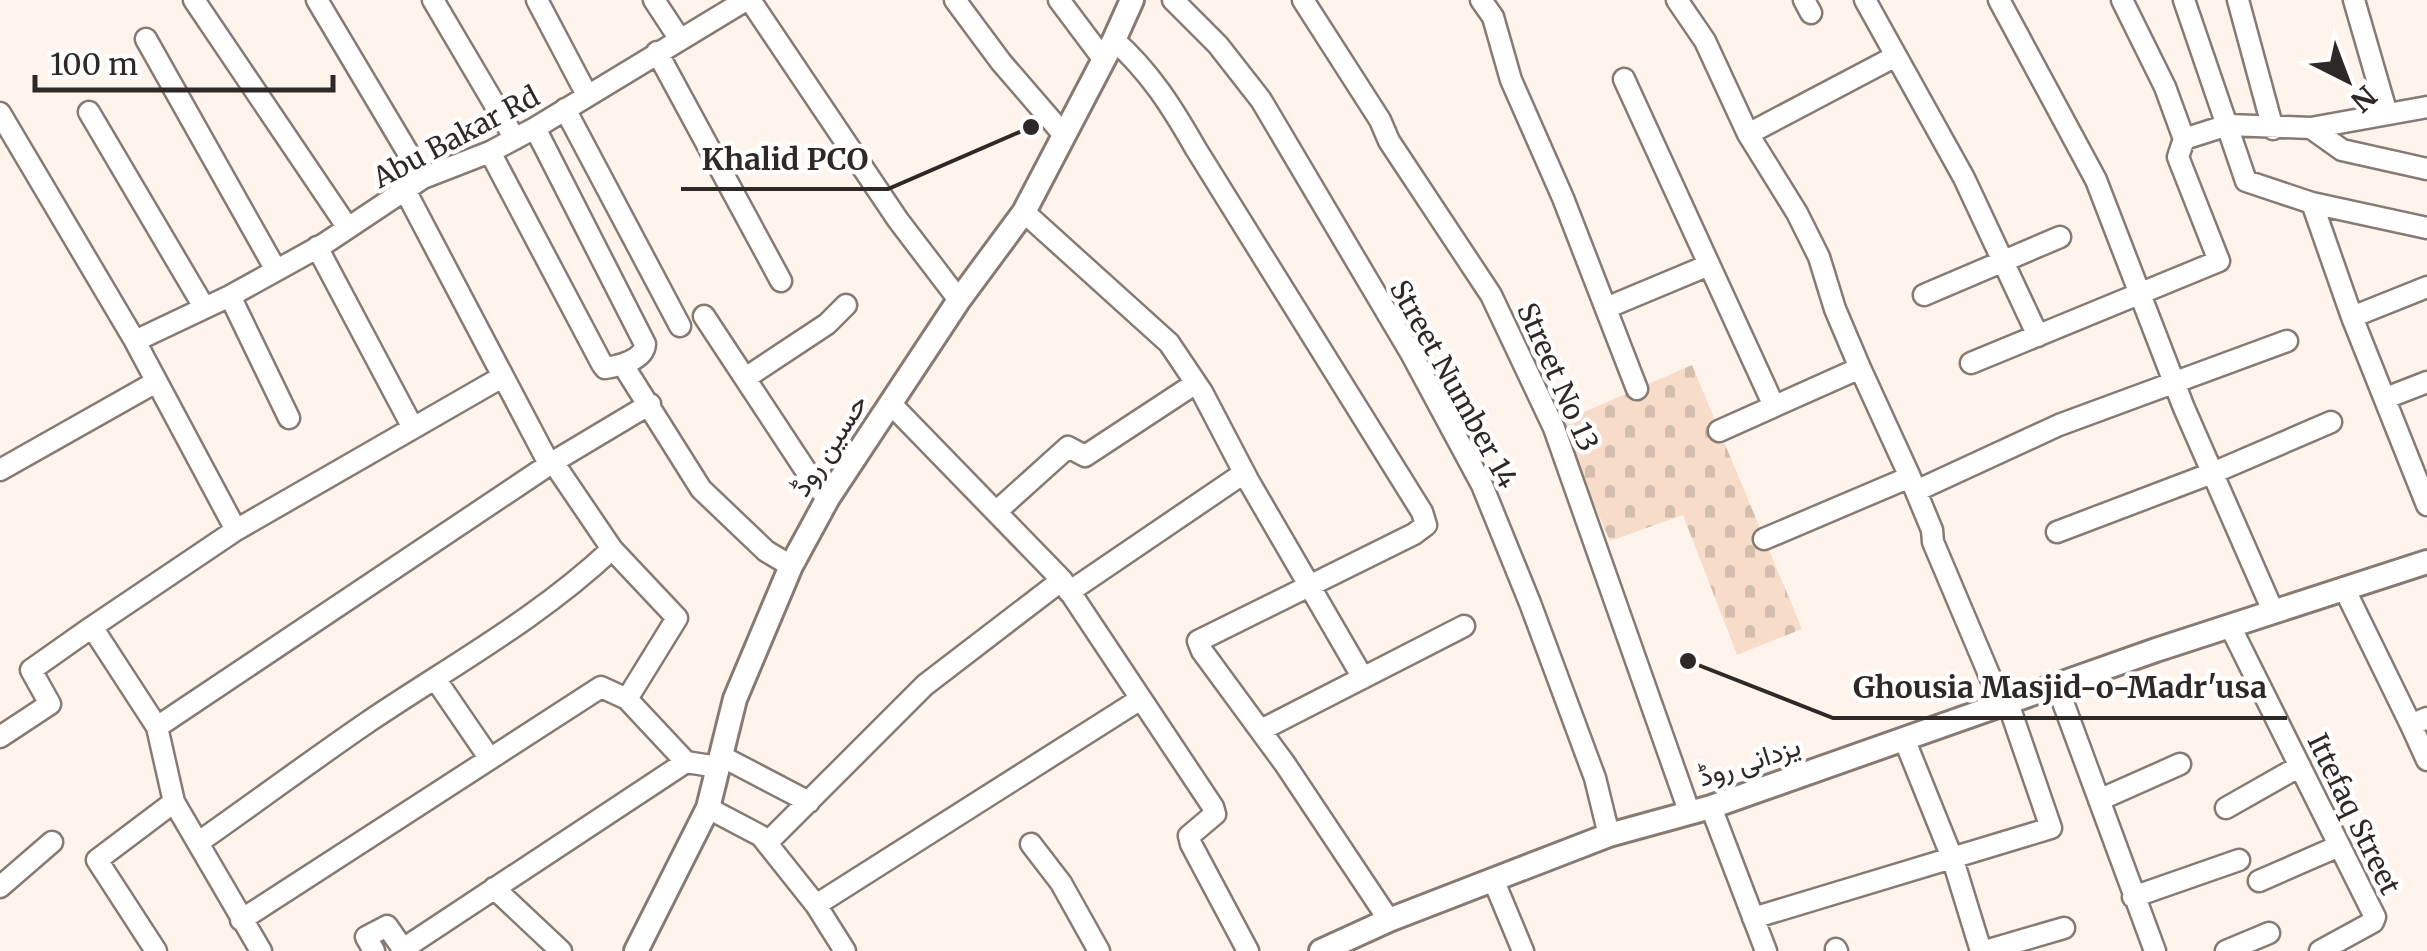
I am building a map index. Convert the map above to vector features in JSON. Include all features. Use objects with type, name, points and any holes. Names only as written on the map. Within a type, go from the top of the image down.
[{"type":"street","points":[[194,0],[348,228]]},
{"type":"street","points":[[317,0],[424,178]]},
{"type":"street","points":[[434,0],[515,139]]},
{"type":"street","points":[[537,0],[587,96]]},
{"type":"street","points":[[654,0],[679,38]]},
{"type":"street","points":[[748,0],[898,220],[960,300]]},
{"type":"street","name":"Abu Bakar Rd","points":[[135,342],[230,296],[317,247],[424,178],[490,152],[535,128],[748,0]]},
{"type":"street","points":[[956,0],[1001,62],[1064,136]]},
{"type":"street","points":[[1059,0],[1109,50],[1139,62],[1167,97],[1422,512],[1426,525],[1414,534],[1198,641],[1389,920]]},
{"type":"street","name":"حسین روڈ","points":[[636,951],[708,808],[735,700],[790,566],[828,498],[960,300],[1024,212],[1132,0]]},
{"type":"street","name":"Street Number 14","points":[[1173,0],[1218,45],[1261,100],[1412,355],[1482,486],[1595,778],[1609,834]]},
{"type":"street","name":"Street No 13","points":[[1304,0],[1380,120],[1389,141],[1491,295],[1554,428],[1700,809],[1766,951]]},
{"type":"street","points":[[1481,0],[1493,17],[1511,80],[1563,198],[1637,389]]},
{"type":"street","points":[[1676,0],[1705,41],[1748,134],[1797,213],[1818,257],[1835,309],[2005,704],[2052,828],[1753,918]]},
{"type":"street","points":[[1865,0],[1964,178],[2038,336]]},
{"type":"street","points":[[1999,0],[2096,180],[2175,383],[2273,612]]},
{"type":"street","points":[[1971,363],[2220,261],[2178,158],[2184,139],[2122,0]]},
{"type":"street","points":[[2184,0],[2246,182],[2312,203],[2427,228]]},
{"type":"street","points":[[2238,0],[2273,129]]},
{"type":"street","points":[[2354,0],[2387,114]]},
{"type":"street","points":[[146,40],[276,270]]},
{"type":"street","points":[[657,52],[781,281]]},
{"type":"street","points":[[1748,134],[1896,56]]},
{"type":"street","points":[[1624,79],[1774,406]]},
{"type":"street","points":[[2184,139],[2228,125],[2311,128],[2427,107]]},
{"type":"street","points":[[565,109],[680,326]]},
{"type":"street","points":[[89,112],[204,307]]},
{"type":"street","points":[[2,120],[135,342],[236,530]]},
{"type":"street","points":[[490,152],[605,368],[642,354],[646,344],[535,128]]},
{"type":"street","points":[[2311,128],[2342,150],[2427,170]]},
{"type":"street","points":[[406,192],[546,458],[553,462],[612,549],[677,618],[628,699]]},
{"type":"street","points":[[2312,203],[2352,317],[2422,474],[2427,506]]},
{"type":"street","points":[[1024,212],[1170,343],[1363,678]]},
{"type":"street","points":[[1924,295],[2060,236]]},
{"type":"street","points":[[317,247],[412,426]]},
{"type":"street","points":[[1606,308],[1709,265]]},
{"type":"street","points":[[2352,317],[2427,287]]},
{"type":"street","points":[[230,296],[289,418]]},
{"type":"street","points":[[747,378],[827,324],[846,305]]},
{"type":"street","points":[[704,316],[816,486],[828,498]]},
{"type":"street","points":[[1764,539],[2287,341]]},
{"type":"street","points":[[622,364],[702,489],[766,551],[790,566]]},
{"type":"street","points":[[1719,430],[1860,368]]},
{"type":"street","points":[[0,737],[50,704],[31,670],[236,530],[502,376]]},
{"type":"street","points":[[0,470],[156,382]]},
{"type":"street","points":[[2386,398],[2427,382]]},
{"type":"street","points":[[997,510],[1068,447],[1085,456],[1196,383]]},
{"type":"street","points":[[157,727],[553,462],[650,404]]},
{"type":"street","points":[[891,404],[997,510],[1065,586],[1216,814],[1189,836],[1248,951]]},
{"type":"street","points":[[2058,532],[2215,472],[2331,422]]},
{"type":"street","points":[[767,843],[925,684],[1065,586],[1244,472]]},
{"type":"street","points":[[199,842],[370,720],[436,680],[579,580],[612,549]]},
{"type":"street","name":"یزدانی روڈ","points":[[1322,951],[1389,920],[1609,834],[1700,809],[2427,562]]},
{"type":"street","points":[[2344,588],[2419,722],[2427,760]]},
{"type":"street","points":[[1261,730],[1464,626]]},
{"type":"street","name":"Ittefaq Street","points":[[2230,626],[2375,920],[2320,951]]},
{"type":"street","points":[[92,627],[157,727],[174,802],[261,951]]},
{"type":"street","points":[[436,680],[490,759]]},
{"type":"street","points":[[2056,686],[2155,951]]},
{"type":"street","points":[[241,920],[602,687],[628,699],[686,762]]},
{"type":"street","points":[[816,905],[1139,700]]},
{"type":"street","points":[[1905,740],[1953,860],[1983,951],[2064,928]]},
{"type":"street","points":[[374,951],[366,937],[387,926],[403,949],[686,762],[720,762],[809,802]]},
{"type":"street","points":[[2099,800],[2180,764]]},
{"type":"street","points":[[2226,808],[2300,766]]},
{"type":"street","points":[[156,951],[98,860],[174,802]]},
{"type":"street","points":[[708,808],[761,836],[816,905],[845,951]]},
{"type":"street","points":[[0,887],[52,842]]},
{"type":"street","points":[[1030,844],[1061,883],[1100,951]]},
{"type":"street","points":[[2259,881],[2339,846]]},
{"type":"street","points":[[2132,896],[2239,860]]},
{"type":"street","points":[[1493,880],[1523,951]]},
{"type":"street","points":[[494,888],[561,951]]},
{"type":"street","points":[[2226,951],[2269,934]]},
{"type":"green space","points":[[1692,365],[1802,629],[1737,655],[1683,515],[1610,541],[1559,423]]},
{"type":"place","name":"Khalid PCO","points":[[1031,127]]},
{"type":"place","name":"Ghousia Masjid-o-Madr'usa","points":[[1688,661]]}]
